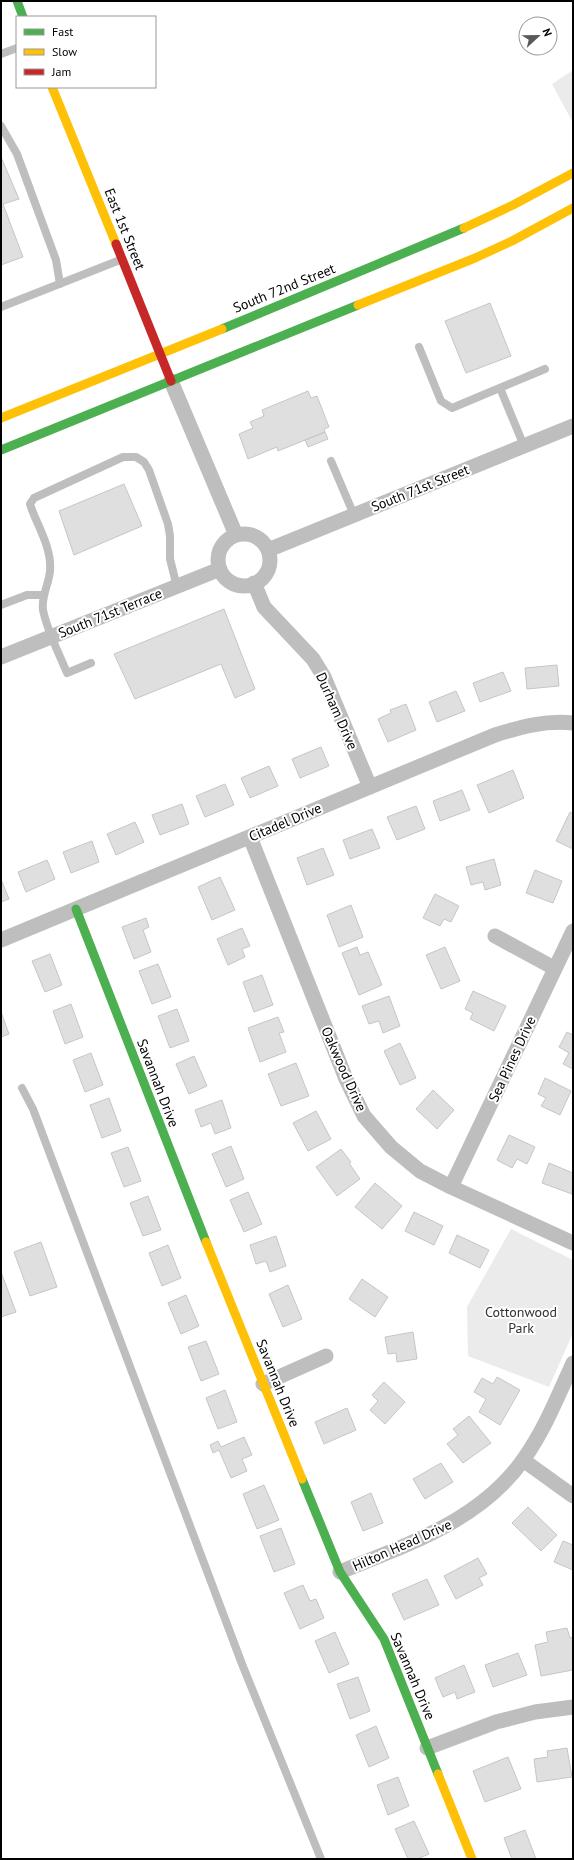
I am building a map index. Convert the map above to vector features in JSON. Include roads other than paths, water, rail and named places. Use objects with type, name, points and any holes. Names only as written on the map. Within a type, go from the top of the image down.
[{"type":"main road","points":[[17,1],[23,16]]},
{"type":"main road","name":"East 1st Street","points":[[52,88],[123,259],[171,381]]},
{"type":"main road","name":"South 72nd Street","points":[[1,418],[161,354],[472,225],[573,173]]},
{"type":"main road","points":[[1,450],[475,258],[512,241],[573,208]]},
{"type":"main road","name":"Savannah Drive","points":[[76,909],[157,1119],[340,1572],[384,1639],[472,1859]]},
{"type":"street","points":[[171,381],[236,535]]},
{"type":"street","name":"South 71st Street","points":[[268,550],[573,426]]},
{"type":"street","points":[[236,535],[251,535],[262,541],[268,550],[270,562],[267,571],[261,579],[254,583],[244,586],[234,584],[226,578],[220,569],[218,559],[219,551],[226,540],[236,535]]},
{"type":"street","name":"South 71st Terrace","points":[[1,657],[220,569]]},
{"type":"street","name":"Durham Drive","points":[[254,583],[264,606],[313,659],[324,678],[370,787]]},
{"type":"street","name":"Citadel Drive","points":[[1,940],[495,735],[531,724],[559,722],[573,724]]},
{"type":"street","name":"Oakwood Drive","points":[[250,837],[346,1079],[364,1116],[391,1147],[420,1171],[451,1187],[573,1243]]},
{"type":"street","name":"Sea Pines Drive","points":[[451,1187],[554,968],[573,931]]},
{"type":"street","points":[[494,936],[554,968]]},
{"type":"street","points":[[263,1384],[326,1356]]},
{"type":"street","name":"Hilton Head Drive","points":[[340,1572],[412,1543],[460,1518],[486,1500],[506,1481],[523,1460],[542,1429],[573,1363]]},
{"type":"street","points":[[523,1460],[573,1496]]},
{"type":"street","points":[[427,1748],[496,1722],[535,1712],[573,1707]]},
{"type":"lane","points":[[1,54],[16,48]]},
{"type":"lane","points":[[1,126],[16,154],[54,253],[60,284]]},
{"type":"lane","points":[[1,307],[123,259]]},
{"type":"lane","points":[[419,348],[441,401],[452,408],[545,369]]},
{"type":"lane","points":[[500,388],[524,446]]},
{"type":"lane","points":[[91,663],[67,673],[52,637],[44,610],[44,595],[50,571],[49,556],[30,504],[34,498],[123,458],[136,457],[144,462],[149,470],[168,524],[170,536],[170,559],[177,587]]},
{"type":"lane","points":[[331,461],[354,515]]},
{"type":"lane","points":[[1,605],[27,595],[44,595]]},
{"type":"lane","points":[[22,1088],[33,1109],[242,1664],[321,1859]]},
{"type":"park label","name":"Cottonwood Park","points":[[521,1320]]}]
